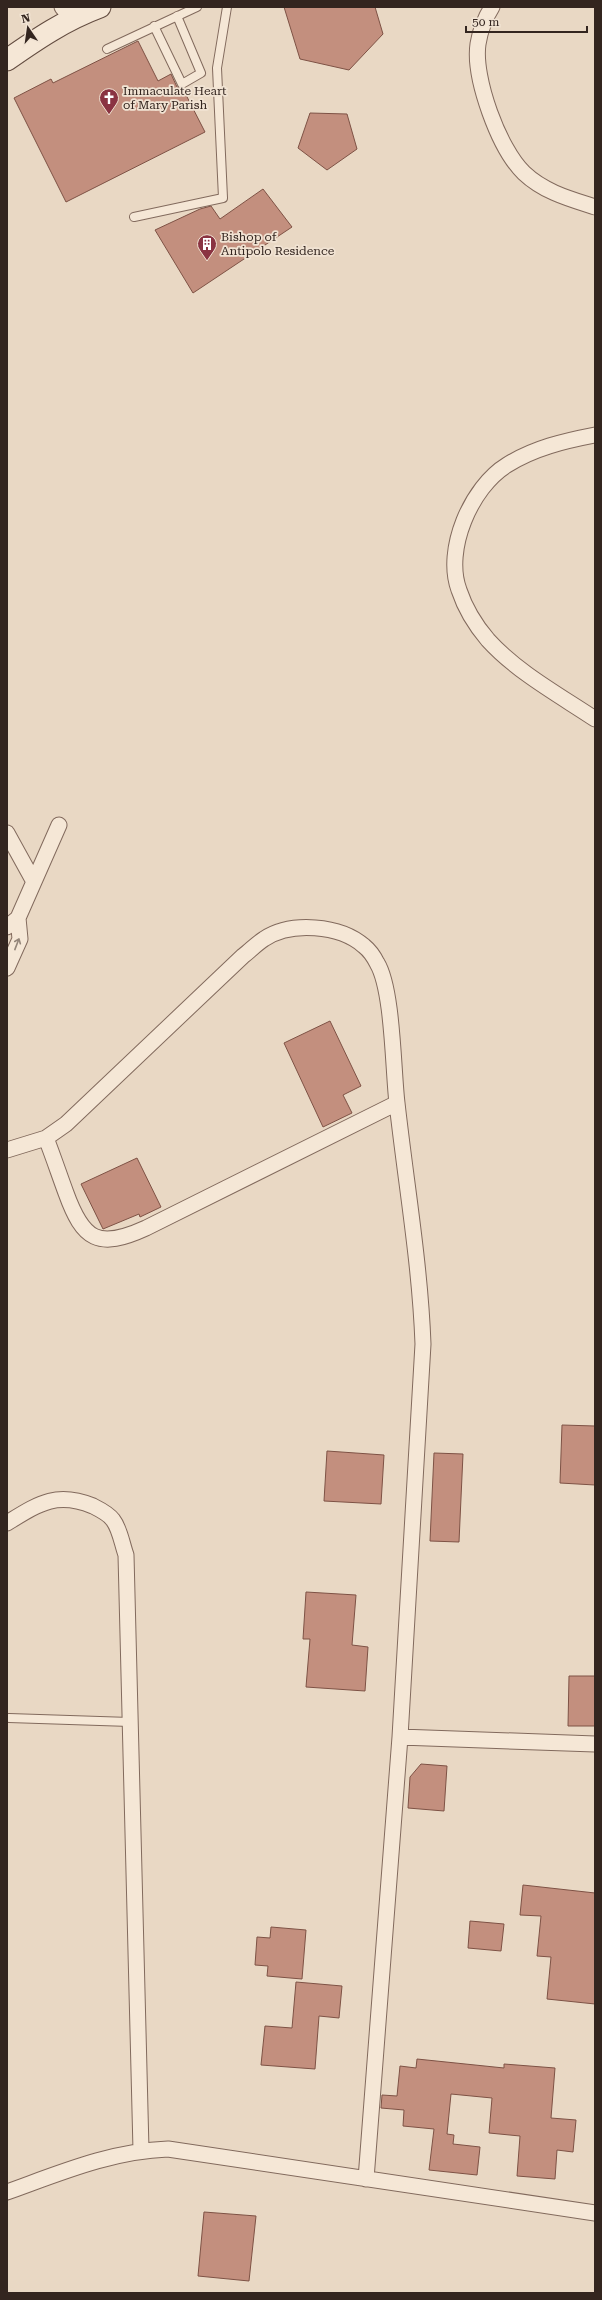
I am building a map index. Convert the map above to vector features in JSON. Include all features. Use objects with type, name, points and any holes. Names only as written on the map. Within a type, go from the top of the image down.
[{"type":"street","points":[[7,60],[39,37],[67,13],[100,7]]},
{"type":"street","points":[[492,7],[485,18],[478,44],[480,76],[488,110],[503,143],[524,173],[550,192],[595,207]]},
{"type":"street","points":[[595,436],[533,450],[505,466],[484,485],[470,506],[459,536],[455,565],[458,590],[472,617],[488,640],[513,663],[595,719]]},
{"type":"street","points":[[7,968],[20,939],[13,922],[34,882],[59,826]]},
{"type":"street","points":[[7,833],[34,882]]},
{"type":"street","points":[[7,1150],[46,1138],[66,1124],[97,1097],[264,938],[287,929],[313,927],[342,934],[364,946],[378,964],[385,986],[387,1000],[397,1103],[422,1298],[423,1344],[400,1737],[366,2179]]},
{"type":"street","points":[[46,1138],[73,1212],[82,1228],[92,1236],[106,1239],[128,1236],[146,1228],[397,1103]]},
{"type":"street","points":[[7,1523],[40,1503],[61,1498],[85,1503],[100,1509],[113,1520],[126,1555],[141,2150]]},
{"type":"street","points":[[400,1737],[595,1744]]},
{"type":"street","points":[[7,2192],[90,2162],[141,2150],[168,2149],[595,2213]]},
{"type":"lane","points":[[107,49],[197,7]]},
{"type":"lane","points":[[134,217],[223,198],[217,68],[227,7]]},
{"type":"lane","points":[[154,26],[182,84],[201,73],[177,16]]},
{"type":"lane","points":[[8,1718],[130,1722]]},
{"type":"building","points":[[284,7],[375,7],[383,34],[349,70],[300,59]]},
{"type":"building","name":"Immaculate Heart of Mary Parish","points":[[138,41],[158,81],[171,74],[177,87],[183,89],[205,132],[66,202],[14,98],[51,79],[53,83]]},
{"type":"building","points":[[310,113],[347,114],[357,149],[327,170],[298,148]]},
{"type":"building","name":"Bishop of Antipolo Residence","points":[[263,189],[292,227],[193,293],[155,230],[200,209],[211,206],[220,219]]},
{"type":"building","points":[[330,1021],[361,1086],[343,1095],[352,1113],[323,1127],[284,1043]]},
{"type":"building","points":[[137,1158],[161,1207],[140,1217],[139,1214],[103,1229],[81,1184]]},
{"type":"building","points":[[562,1425],[595,1426],[595,1485],[560,1483]]},
{"type":"building","points":[[327,1451],[384,1455],[381,1504],[324,1501]]},
{"type":"building","points":[[434,1453],[463,1454],[459,1542],[430,1541]]},
{"type":"building","points":[[306,1592],[356,1595],[352,1645],[368,1647],[365,1691],[306,1687],[310,1639],[303,1639]]},
{"type":"building","points":[[569,1676],[595,1676],[595,1726],[568,1726]]},
{"type":"building","points":[[421,1764],[447,1766],[444,1811],[408,1808],[410,1777]]},
{"type":"building","points":[[523,1885],[595,1893],[595,2004],[547,1999],[551,1957],[537,1956],[541,1916],[520,1915]]},
{"type":"building","points":[[470,1921],[504,1924],[501,1951],[468,1948]]},
{"type":"building","points":[[271,1927],[306,1930],[302,1979],[267,1976],[268,1966],[255,1965],[257,1937],[270,1938]]},
{"type":"building","points":[[296,1982],[342,1986],[339,2018],[319,2016],[315,2069],[261,2065],[265,2026],[292,2028]]},
{"type":"building","points":[[417,2059],[504,2068],[504,2064],[555,2068],[551,2118],[576,2120],[573,2152],[557,2150],[555,2179],[517,2176],[520,2136],[489,2133],[492,2098],[451,2094],[447,2134],[454,2135],[453,2144],[480,2147],[477,2175],[429,2170],[434,2129],[403,2126],[404,2110],[381,2108],[382,2095],[397,2096],[400,2066],[416,2068]]},
{"type":"building","points":[[204,2212],[256,2216],[249,2281],[198,2276]]},
{"type":"place","name":"Immaculate Heart of Mary Parish","points":[[109,115]]},
{"type":"place","name":"Bishop of Antipolo Residence","points":[[207,261]]}]
